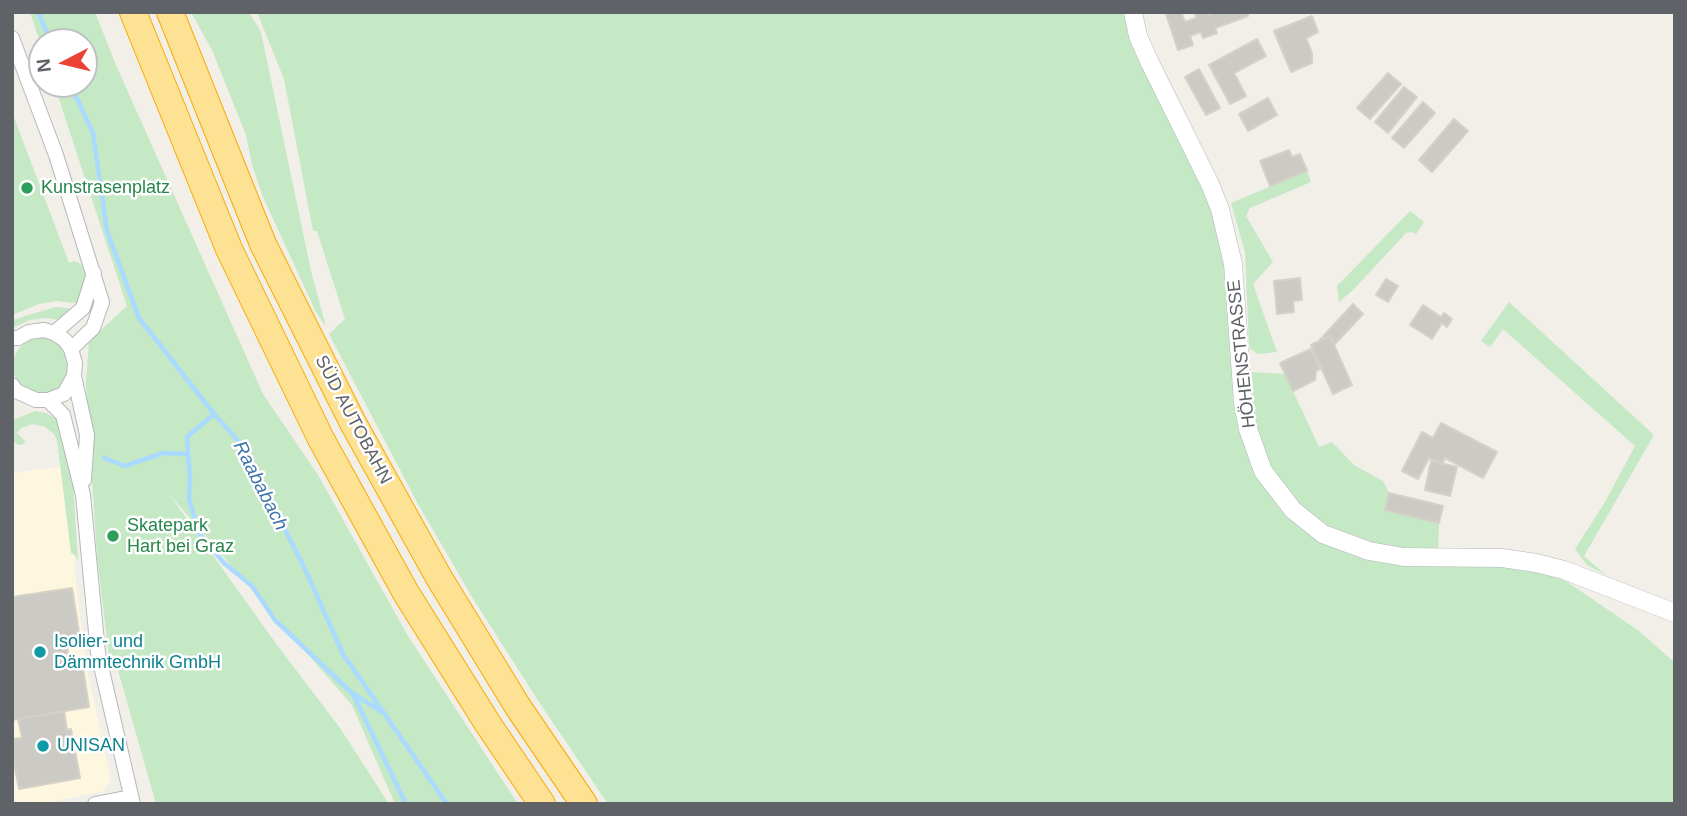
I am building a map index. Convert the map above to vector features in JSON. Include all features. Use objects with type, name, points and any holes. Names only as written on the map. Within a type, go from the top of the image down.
[{"type":"highway","name":"SÜD AUTOBAHN","points":[[133,12],[229,249],[321,439],[406,593],[542,804]]},
{"type":"highway","name":"SÜD AUTOBAHN","points":[[170,12],[263,244],[353,423],[438,576],[518,707],[584,804]]},
{"type":"street","name":"HÖHENSTRASSE","points":[[1133,12],[1138,36],[1220,209],[1233,264],[1243,402],[1248,429],[1263,471],[1293,510],[1324,534],[1369,551],[1404,557],[1502,558],[1536,563],[1564,570],[1675,613]]},
{"type":"street","points":[[12,38],[56,155],[102,302],[93,328],[71,348]]},
{"type":"street","points":[[54,333],[82,308],[94,272]]},
{"type":"street","points":[[14,341],[29,332],[44,331],[54,333],[71,348],[75,363],[74,376],[87,435],[83,495]]},
{"type":"street","points":[[12,385],[25,396],[48,400],[64,394],[74,376]]},
{"type":"street","points":[[48,400],[63,415],[83,495],[98,653],[132,800],[95,804]]},
{"type":"shaded area","points":[[66,466],[87,671],[111,779],[104,791],[41,804],[22,804],[12,798],[12,473]]},
{"type":"green space","points":[[30,12],[95,12],[115,63],[263,394],[318,475],[408,636],[518,804],[395,804],[352,705],[169,494],[340,728],[389,804],[156,804],[114,656],[109,657],[97,556],[86,384],[89,341],[127,306],[59,98],[98,98],[98,28],[35,28]]},
{"type":"green space","points":[[191,12],[249,12],[261,32],[311,271],[326,327],[316,312],[263,197],[252,165],[246,135],[212,50]]},
{"type":"green space","points":[[257,12],[1125,12],[1218,208],[1257,473],[1274,501],[1315,538],[1347,553],[1374,560],[1496,565],[1541,572],[1566,581],[1639,631],[1675,663],[1675,804],[608,804],[472,597],[418,504],[329,334],[345,319],[317,231],[313,231],[284,79]]},
{"type":"green space","name":"Kunstrasenplatz","points":[[12,112],[69,263],[74,261],[81,264],[86,276],[82,304],[57,301],[39,304],[12,315]]},
{"type":"green space","points":[[1307,171],[1311,182],[1250,208],[1246,216],[1273,262],[1253,284],[1277,352],[1258,354],[1250,349],[1249,344],[1245,252],[1231,203]]},
{"type":"green space","points":[[1410,211],[1424,222],[1416,234],[1406,233],[1339,302],[1337,286]]},
{"type":"green space","points":[[1509,302],[1654,435],[1584,556],[1606,575],[1587,565],[1575,549],[1605,502],[1635,446],[1503,329],[1490,347],[1481,341]]},
{"type":"green space","points":[[56,307],[79,309],[59,320],[30,320],[12,328],[12,320]]},
{"type":"green space","points":[[41,338],[52,340],[61,346],[67,355],[67,377],[61,386],[52,392],[41,394],[30,392],[21,386],[15,377],[13,366],[15,355],[21,346],[30,340]]},
{"type":"green space","points":[[1249,372],[1285,374],[1319,447],[1332,442],[1354,465],[1383,481],[1389,493],[1386,510],[1439,523],[1438,553],[1351,542],[1305,512],[1270,467],[1256,427]]},
{"type":"green space","points":[[35,411],[46,413],[62,427],[72,468],[78,561],[71,553],[57,440],[54,434],[45,427],[33,424],[21,428],[17,433],[25,441],[24,444],[18,445],[12,440],[13,420]]},
{"type":"building","points":[[1181,12],[1185,22],[1196,18],[1195,12],[1208,12],[1209,15],[1216,12],[1247,12],[1248,16],[1215,28],[1217,33],[1203,38],[1201,32],[1190,36],[1193,45],[1178,50],[1166,14]]},
{"type":"building","points":[[1312,16],[1318,32],[1306,38],[1312,53],[1312,63],[1291,72],[1274,31]]},
{"type":"building","points":[[1257,39],[1266,56],[1234,73],[1246,96],[1230,104],[1209,65]]},
{"type":"building","points":[[1199,69],[1220,108],[1206,115],[1185,77]]},
{"type":"building","points":[[1388,73],[1401,84],[1370,119],[1357,108]]},
{"type":"building","points":[[1404,87],[1417,97],[1388,133],[1375,122]]},
{"type":"building","points":[[1268,98],[1277,115],[1248,131],[1239,114]]},
{"type":"building","points":[[1423,102],[1435,113],[1404,148],[1392,138]]},
{"type":"building","points":[[1454,119],[1468,131],[1432,172],[1419,160]]},
{"type":"building","points":[[1289,150],[1292,157],[1300,154],[1307,171],[1270,186],[1260,161]]},
{"type":"building","points":[[1300,278],[1302,300],[1293,301],[1294,312],[1277,314],[1274,281]]},
{"type":"building","points":[[1386,279],[1398,286],[1388,302],[1376,295]]},
{"type":"building","points":[[1353,304],[1363,314],[1334,345],[1330,336],[1319,341]]},
{"type":"building","points":[[1423,305],[1441,317],[1444,313],[1452,319],[1447,327],[1442,323],[1432,339],[1410,325]]},
{"type":"building","points":[[1330,336],[1352,385],[1333,394],[1311,345]]},
{"type":"building","points":[[1311,349],[1320,369],[1316,371],[1315,380],[1293,391],[1280,363]]},
{"type":"building","points":[[1441,423],[1497,452],[1483,478],[1445,458],[1442,464],[1429,458],[1418,479],[1402,471],[1422,432],[1433,438]]},
{"type":"building","points":[[1431,461],[1457,467],[1450,496],[1425,490]]},
{"type":"building","points":[[1389,493],[1443,506],[1439,523],[1385,510]]},
{"type":"building","name":"Isolier- und Dämmtechnik GmbH","points":[[72,588],[81,645],[67,647],[70,664],[82,662],[89,707],[12,720],[12,597]]},
{"type":"building","name":"UNISAN","points":[[64,711],[67,730],[71,729],[80,778],[19,789],[12,753],[12,739],[22,738],[18,719]]},
{"type":"waterway","name":"Raababach","points":[[38,12],[45,28]]},
{"type":"waterway","name":"Raababach","points":[[77,98],[93,133],[107,231],[139,318],[214,414],[242,445],[305,569],[343,654],[447,804]]},
{"type":"waterway","points":[[104,458],[125,466],[163,453],[188,454],[187,437],[214,414]]},
{"type":"waterway","points":[[188,454],[189,499],[199,533],[224,563],[252,586],[275,620],[352,693],[382,712]]},
{"type":"waterway","points":[[353,694],[406,804]]},
{"type":"place","name":"Kunstrasenplatz","points":[[27,188]]},
{"type":"place","name":"Skatepark Hart bei Graz","points":[[113,536]]},
{"type":"place","name":"Isolier- und Dämmtechnik GmbH","points":[[40,652]]},
{"type":"place","name":"UNISAN","points":[[43,746]]}]
